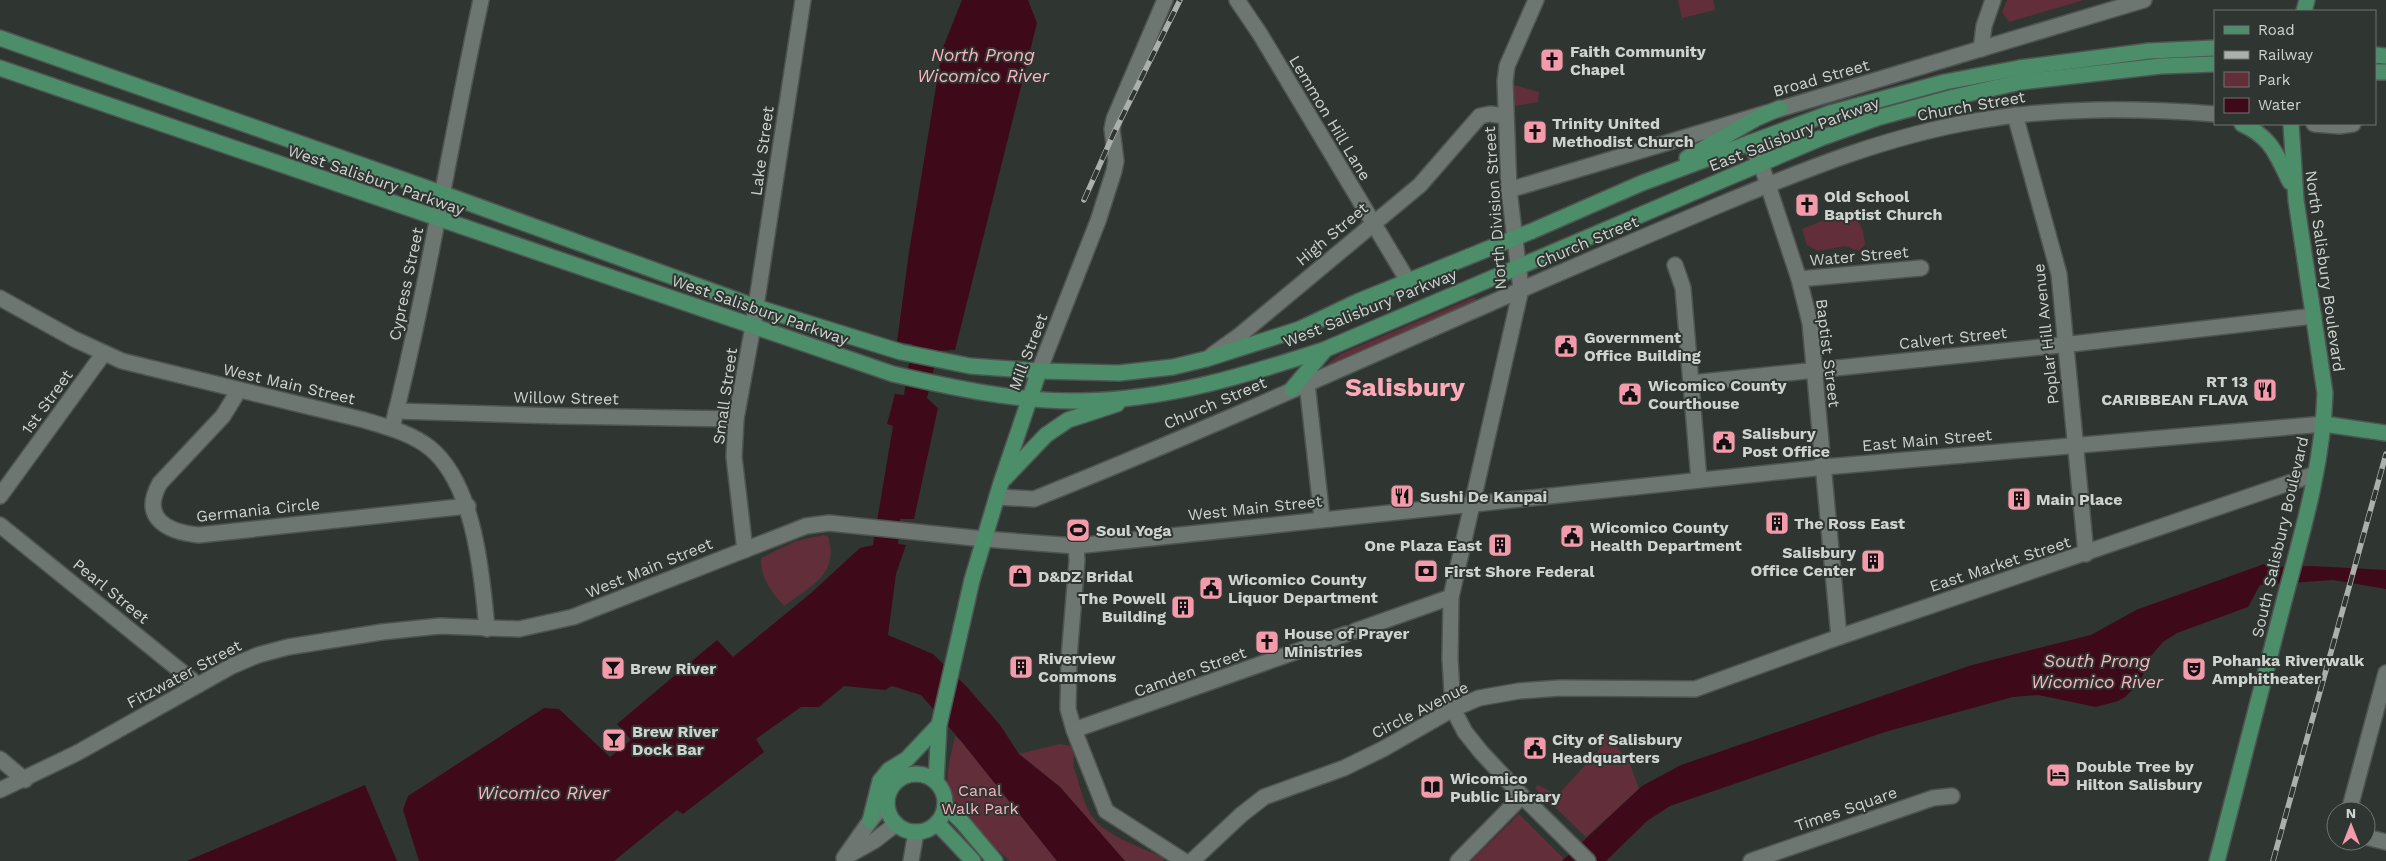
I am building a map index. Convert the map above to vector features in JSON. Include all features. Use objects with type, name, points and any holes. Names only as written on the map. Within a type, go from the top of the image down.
[{"type":"main road","name":"West Salisbury Parkway","points":[[0,38],[444,194],[756,307],[901,352],[970,366],[1039,372],[1119,372],[1174,367],[1206,359],[1300,329],[1359,301],[1514,238]]},
{"type":"main road","name":"East Salisbury Parkway","points":[[1514,238],[1642,183],[1830,113],[1945,82],[2080,58],[2149,51],[2214,48]]},
{"type":"main road","name":"East Salisbury Parkway","points":[[1518,266],[1821,138],[1880,117],[1973,92],[2021,82],[2161,66],[2214,64]]},
{"type":"main road","name":"West Salisbury Parkway","points":[[0,68],[437,220],[893,374],[956,388],[1030,398],[1081,401],[1133,398],[1191,389],[1256,372],[1326,348],[1518,266]]},
{"type":"main road","points":[[1642,183],[1757,118],[1780,108]]},
{"type":"main road","points":[[2244,125],[2263,135],[2295,192]]},
{"type":"main road","name":"North Salisbury Boulevard","points":[[2290,125],[2295,192],[2325,393],[2324,424]]},
{"type":"main road","points":[[1292,389],[1326,348]]},
{"type":"main road","name":"Mill Street","points":[[900,779],[924,756],[939,722],[972,580],[999,490],[1039,372]]},
{"type":"main road","points":[[999,490],[1046,435],[1068,420],[1133,398]]},
{"type":"main road","name":"East Main Street","points":[[2324,424],[2386,433]]},
{"type":"main road","name":"South Salisbury Boulevard","points":[[2216,861],[2298,548],[2316,474],[2324,424]]},
{"type":"main road","name":"Mill Street","points":[[936,782],[939,722]]},
{"type":"main road","points":[[870,821],[880,781],[889,770],[907,759],[939,722]]},
{"type":"main road","points":[[945,806],[937,823],[931,828],[916,832],[909,831],[896,824],[888,809],[887,801],[889,792],[900,779],[918,774],[928,777],[936,782],[941,789],[945,806],[964,823],[995,861]]},
{"type":"main road","points":[[937,823],[973,861]]},
{"type":"street","name":"Cypress Street","points":[[392,428],[444,194],[463,83],[481,0]]},
{"type":"street","name":"Lake Street","points":[[756,307],[803,0]]},
{"type":"street","name":"Mill Street","points":[[1039,372],[1098,221],[1114,171],[1116,161],[1112,129],[1114,119],[1165,0]]},
{"type":"street","name":"Lemmon Hill Lane","points":[[1237,0],[1265,42],[1408,281]]},
{"type":"street","name":"North Division Street","points":[[1453,709],[1450,659],[1451,597],[1521,289],[1509,190],[1505,116],[1507,66],[1536,0]]},
{"type":"street","points":[[1981,49],[1984,26],[1993,0]]},
{"type":"street","name":"Broad Street","points":[[1509,190],[2144,0]]},
{"type":"street","name":"Church Street","points":[[999,490],[1034,499],[1521,289],[1767,186],[1821,164],[1901,138],[1974,121],[2015,115],[2083,110],[2173,110],[2214,114]]},
{"type":"street","name":"High Street","points":[[1206,359],[1240,335],[1420,185],[1452,149],[1470,125],[1480,116],[1490,114],[1505,116]]},
{"type":"street","name":"Poplar Hill Avenue","points":[[2015,115],[2056,255],[2086,554]]},
{"type":"street","points":[[2326,125],[2346,125]]},
{"type":"street","name":"Baptist Street","points":[[1749,143],[1761,164],[1800,279],[1810,323],[1839,636]]},
{"type":"street","points":[[1675,265],[1683,288],[1699,480]]},
{"type":"street","name":"Water Street","points":[[1800,279],[1920,268]]},
{"type":"street","name":"West Main Street","points":[[0,298],[104,354],[122,361],[364,420],[403,432],[430,448],[448,467],[460,487],[468,506],[482,586],[487,629],[519,629],[573,617],[806,526],[829,523],[984,539],[1076,546],[1322,518],[1471,504]]},
{"type":"street","name":"Small Street","points":[[745,550],[734,457],[736,419],[756,307]]},
{"type":"street","name":"Calvert Street","points":[[1691,383],[2314,316]]},
{"type":"street","name":"1st Street","points":[[0,496],[104,354]]},
{"type":"street","points":[[1307,382],[1322,518]]},
{"type":"street","name":"Germania Circle","points":[[239,390],[223,416],[160,483],[154,494],[154,506],[156,516],[162,525],[182,533],[199,535],[468,506]]},
{"type":"street","name":"Willow Street","points":[[396,411],[736,419]]},
{"type":"street","name":"East Main Street","points":[[1471,504],[1824,467],[2324,424]]},
{"type":"street","name":"East Market Street","points":[[1695,689],[1839,636],[2086,554],[2316,474]]},
{"type":"street","name":"Pearl Street","points":[[0,525],[198,685]]},
{"type":"street","points":[[1076,546],[1069,658],[1068,709],[1074,730],[1106,811],[1184,861]]},
{"type":"street","name":"Camden Street","points":[[1074,730],[1451,597]]},
{"type":"street","name":"Fitzwater Street","points":[[0,790],[25,780],[232,666],[258,655],[288,647],[382,632],[440,626],[487,629]]},
{"type":"street","points":[[2352,801],[2386,673]]},
{"type":"street","name":"Circle Avenue","points":[[1192,861],[1241,815],[1264,797],[1344,768],[1383,749],[1453,709],[1479,698],[1519,691],[1560,688],[1695,689]]},
{"type":"street","points":[[1453,709],[1465,732],[1481,752],[1522,796],[1588,861]]},
{"type":"street","points":[[0,759],[25,780]]},
{"type":"street","points":[[1458,861],[1522,796]]},
{"type":"street","name":"Times Square","points":[[1752,861],[1933,798],[1952,796]]},
{"type":"street","points":[[842,859],[887,801]]},
{"type":"street","points":[[842,859],[874,841],[896,824]]},
{"type":"street","points":[[911,861],[916,832]]},
{"type":"green space","points":[[1678,0],[1713,0],[1715,10],[1682,18]]},
{"type":"green space","points":[[2007,0],[2084,0],[2009,22],[2002,12]]},
{"type":"green space","points":[[1514,85],[1539,92],[1538,102],[1515,106]]},
{"type":"green space","points":[[1852,209],[1863,231],[1865,244],[1859,251],[1845,246],[1818,251],[1807,245],[1802,229]]},
{"type":"green space","points":[[1475,297],[1478,303],[1320,370],[1341,354]]},
{"type":"green space","points":[[824,535],[828,537],[831,550],[830,561],[826,570],[812,586],[784,606],[771,590],[762,572],[761,558],[796,541]]},
{"type":"green space","points":[[1606,732],[1630,764],[1639,789],[1586,837],[1535,788],[1538,785],[1558,795],[1599,750],[1599,737]]},
{"type":"green space","name":"Canal Walk Park","points":[[955,736],[1057,861],[1010,861],[978,832],[959,810],[952,798],[948,785],[948,771]]},
{"type":"green space","points":[[1059,744],[1072,746],[1074,768],[1081,792],[1088,810],[1097,822],[1114,835],[1163,858],[1164,861],[1125,861],[1060,787],[1019,754]]},
{"type":"green space","points":[[1519,814],[1564,859],[1562,861],[1471,861]]},
{"type":"water","points":[[962,0],[1028,0],[1037,23],[955,350],[938,351],[927,398],[938,408],[914,519],[900,519],[898,544],[906,545],[896,574],[888,635],[933,654],[967,687],[1000,725],[1019,754],[1060,787],[1125,861],[1057,861],[961,741],[921,695],[892,686],[885,690],[844,686],[819,707],[801,707],[756,739],[764,752],[683,814],[677,810],[614,861],[419,861],[403,810],[408,796],[544,708],[559,709],[610,757],[631,740],[617,724],[717,640],[733,657],[811,593],[860,548],[873,545],[893,426],[887,424],[895,394],[904,395],[912,344],[897,342],[909,252],[942,50]]},
{"type":"water","name":"South Prong Wicomico River","points":[[2264,564],[2267,567],[2313,566],[2386,570],[2386,589],[2333,580],[2260,585],[2248,607],[2177,633],[2163,642],[2151,656],[2140,682],[2125,697],[2118,701],[2096,707],[2038,695],[2013,697],[1885,732],[1670,806],[1647,821],[1606,861],[1562,861],[1642,786],[1681,765],[1972,665],[2091,635],[2136,610]]},
{"type":"water","points":[[365,785],[397,861],[187,861]]},
{"type":"railway","points":[[1084,200],[1113,135],[1180,0]]},
{"type":"railway","points":[[2273,861],[2386,454]]},
{"type":"place","name":"Faith Community Chapel","points":[[1552,60]]},
{"type":"place","name":"Trinity United Methodist Church","points":[[1535,132]]},
{"type":"place","name":"Old School Baptist Church","points":[[1807,205]]},
{"type":"place","name":"Government Office Building","points":[[1566,346]]},
{"type":"place","name":"RT 13 CARIBBEAN FLAVA","points":[[2265,390]]},
{"type":"place","name":"Wicomico County Courthouse","points":[[1630,394]]},
{"type":"place","name":"Salisbury Post Office","points":[[1724,442]]},
{"type":"place","name":"Sushi De Kanpai","points":[[1402,496]]},
{"type":"place","name":"Main Place","points":[[2019,499]]},
{"type":"place","name":"The Ross East","points":[[1777,523]]},
{"type":"place","name":"Soul Yoga","points":[[1078,530]]},
{"type":"place","name":"Wicomico County Health Department","points":[[1572,536]]},
{"type":"place","name":"One Plaza East","points":[[1500,545]]},
{"type":"place","name":"Salisbury Office Center","points":[[1873,561]]},
{"type":"place","name":"First Shore Federal","points":[[1426,571]]},
{"type":"place","name":"D&DZ Bridal","points":[[1020,576]]},
{"type":"place","name":"Wicomico County Liquor Department","points":[[1211,588]]},
{"type":"place","name":"The Powell Building","points":[[1183,607]]},
{"type":"place","name":"House of Prayer Ministries","points":[[1267,642]]},
{"type":"place","name":"Riverview Commons","points":[[1021,667]]},
{"type":"place","name":"Brew River","points":[[613,668]]},
{"type":"place","name":"Pohanka Riverwalk Amphitheater","points":[[2194,669]]},
{"type":"place","name":"Brew River Dock Bar","points":[[614,740]]},
{"type":"place","name":"City of Salisbury Headquarters","points":[[1535,748]]},
{"type":"place","name":"Double Tree by Hilton Salisbury","points":[[2058,775]]},
{"type":"place","name":"Wicomico Public Library","points":[[1432,787]]},
{"type":"district","name":"Salisbury","points":[[1405,387]]},
{"type":"water label","name":"North Prong Wicomico River","points":[[983,64]]},
{"type":"water label","name":"Wicomico River","points":[[543,792]]}]
